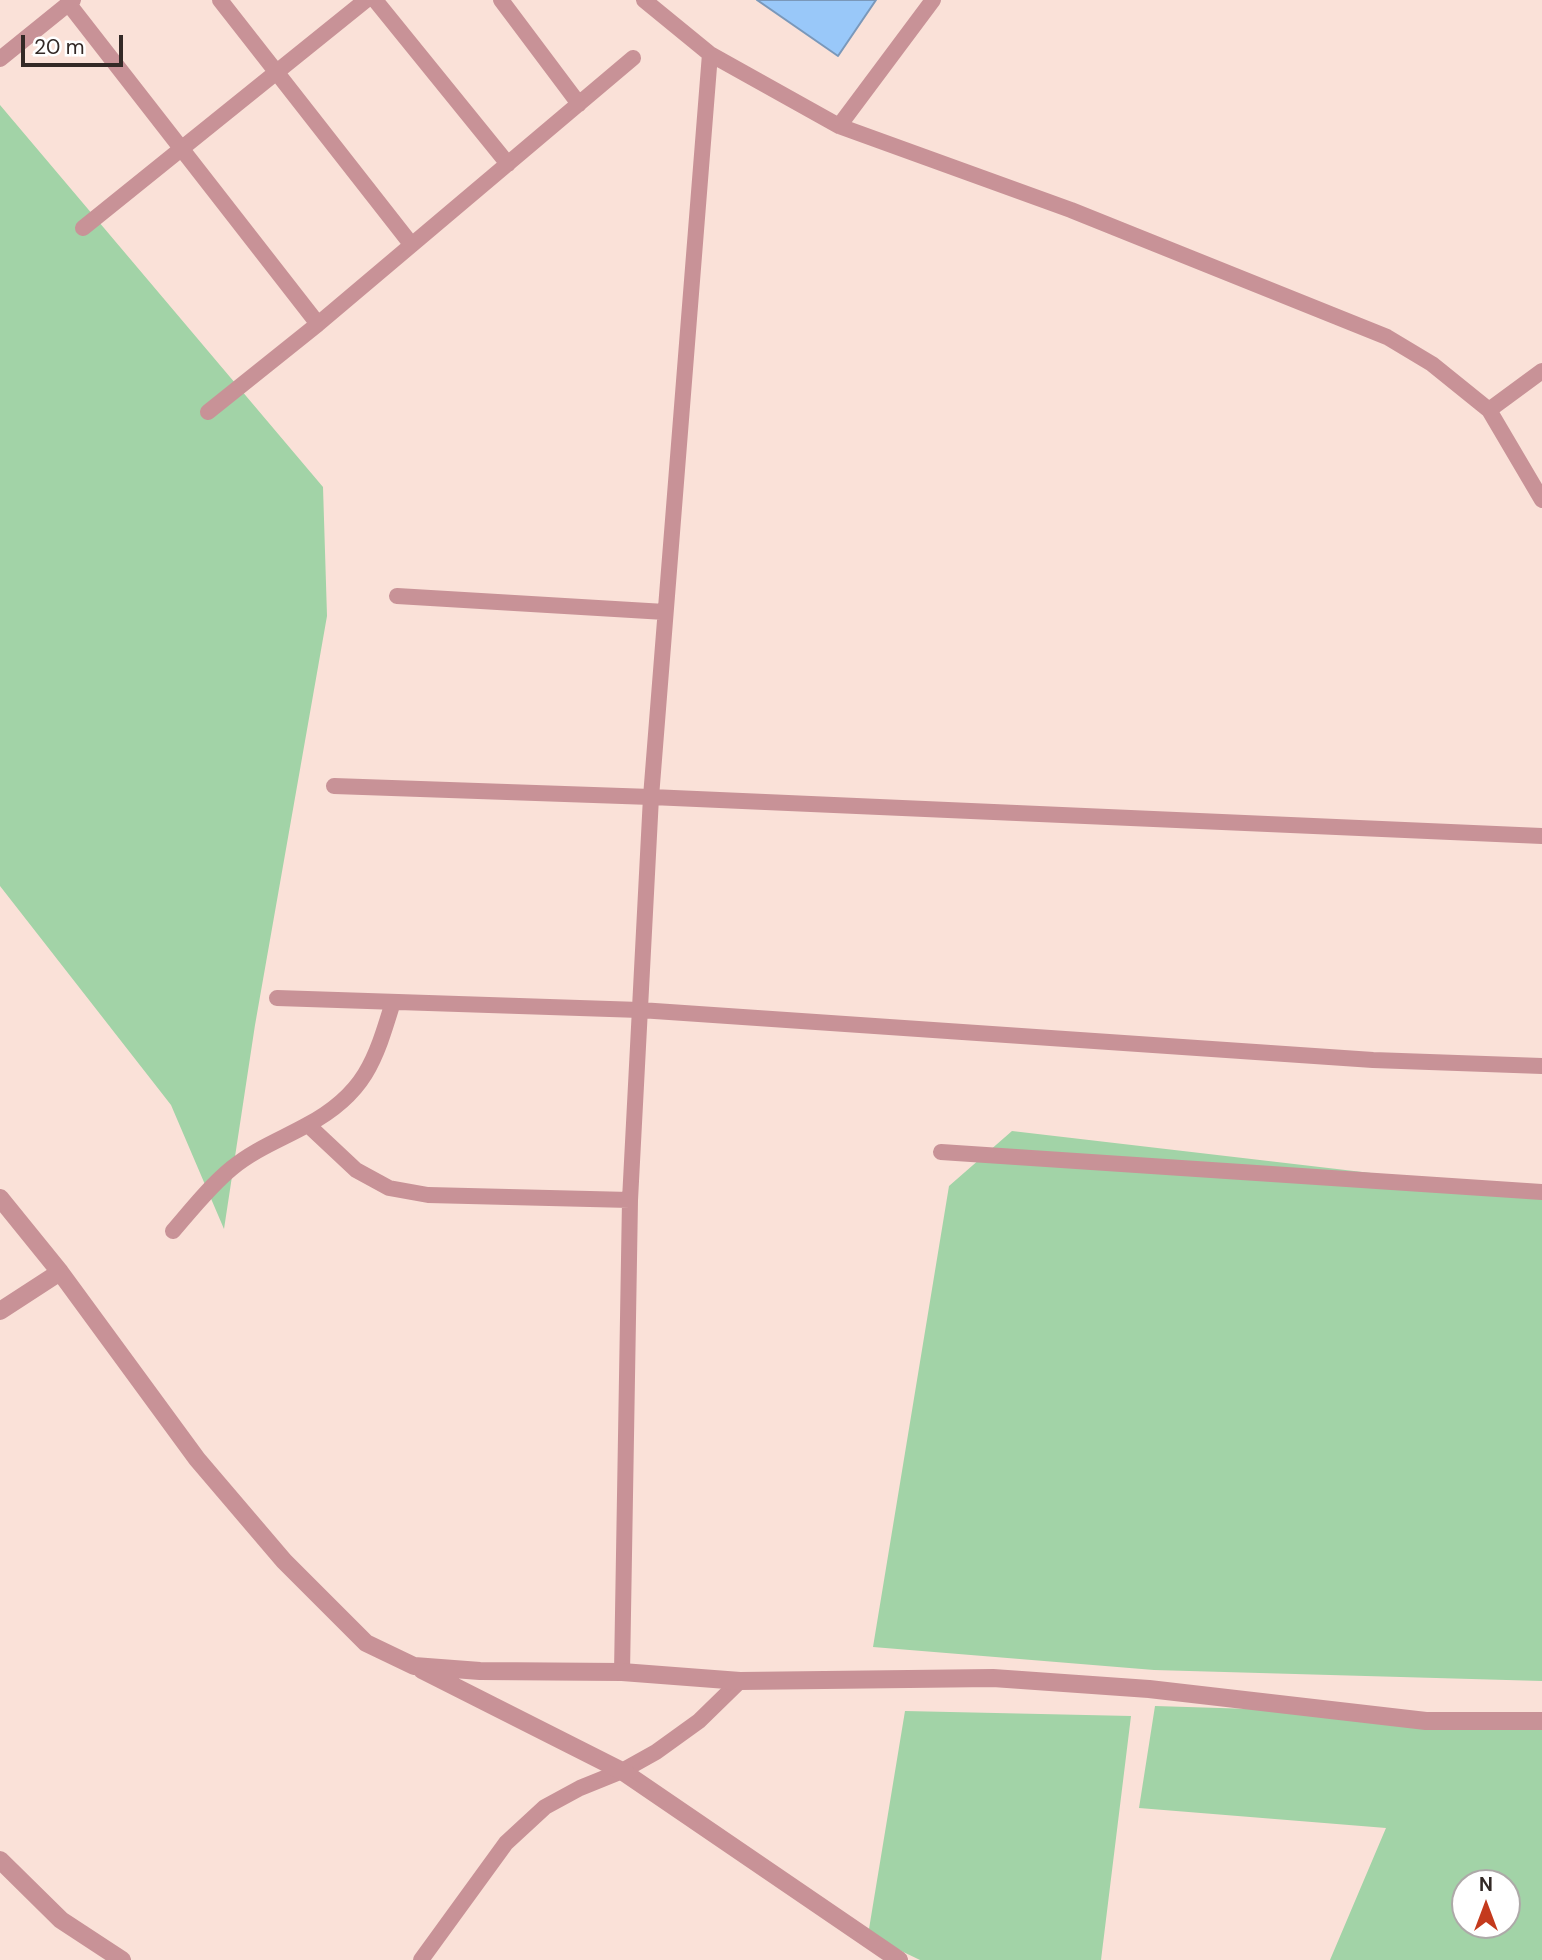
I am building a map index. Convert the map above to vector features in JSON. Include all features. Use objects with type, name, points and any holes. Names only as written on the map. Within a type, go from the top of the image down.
[{"type":"street","points":[[0,1198],[60,1272],[197,1459],[284,1561],[366,1643],[622,1771],[899,1960]]},
{"type":"street","points":[[0,1311],[60,1272]]},
{"type":"street","points":[[414,1666],[480,1671],[622,1672],[740,1681],[993,1678],[1149,1689],[1426,1721],[1542,1721]]},
{"type":"street","points":[[0,1860],[61,1920],[122,1960]]},
{"type":"lane","points":[[220,0],[411,244]]},
{"type":"lane","points":[[83,228],[366,0]]},
{"type":"lane","points":[[375,0],[508,164]]},
{"type":"lane","points":[[502,0],[579,104]]},
{"type":"lane","points":[[644,0],[710,54],[839,126],[1070,210],[1387,337],[1432,364],[1489,410],[1542,500]]},
{"type":"lane","points":[[839,126],[933,0]]},
{"type":"lane","points":[[0,59],[71,2],[318,324]]},
{"type":"lane","points":[[622,1672],[630,1199],[651,797],[710,54]]},
{"type":"lane","points":[[208,412],[318,324],[633,58]]},
{"type":"lane","points":[[1489,410],[1542,371]]},
{"type":"lane","points":[[397,596],[665,612]]},
{"type":"lane","points":[[334,786],[651,797],[1542,836]]},
{"type":"lane","points":[[277,998],[640,1010],[1373,1060],[1542,1066]]},
{"type":"lane","points":[[173,1230],[233,1167],[265,1146],[338,1107],[363,1081],[378,1051],[393,1002]]},
{"type":"lane","points":[[307,1125],[356,1170],[389,1188],[428,1195],[630,1199]]},
{"type":"lane","points":[[941,1152],[1542,1192]]},
{"type":"lane","points":[[421,1960],[506,1843],[545,1807],[656,1752],[699,1721],[740,1681]]},
{"type":"green space","points":[[0,105],[323,487],[327,616],[255,1025],[224,1229],[171,1105],[0,886]]},
{"type":"green space","points":[[1012,1131],[1542,1193],[1542,1681],[1154,1670],[873,1647],[949,1186]]},
{"type":"green space","points":[[1155,1706],[1542,1718],[1542,1960],[1330,1960],[1386,1828],[1139,1808]]},
{"type":"green space","points":[[905,1711],[1131,1716],[1101,1960],[920,1960],[868,1935]]},
{"type":"water","points":[[757,0],[876,0],[838,56]]}]
